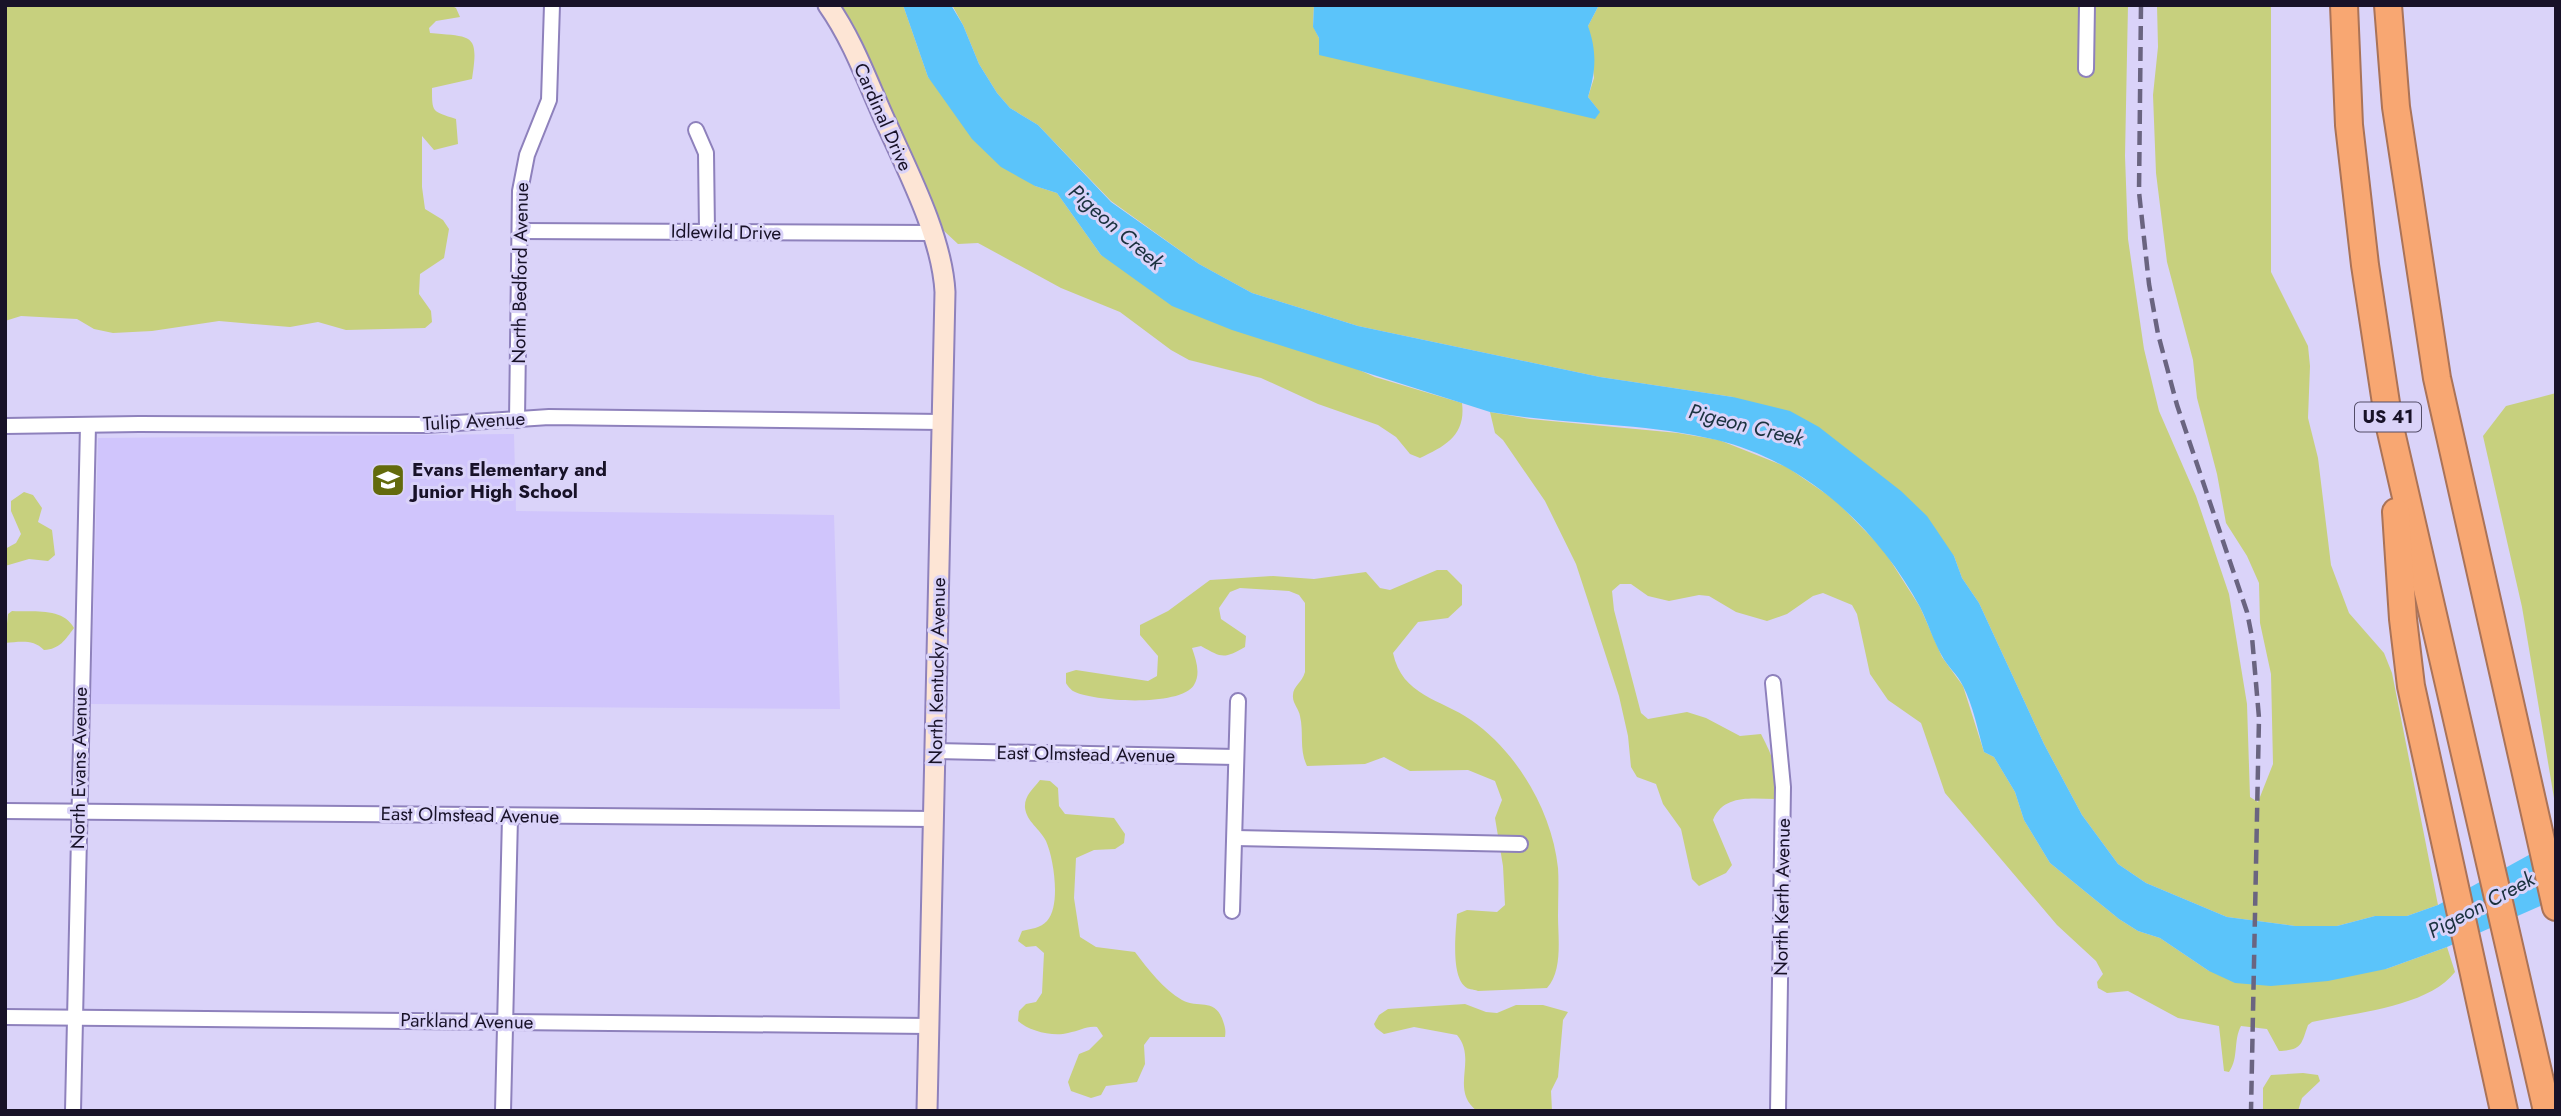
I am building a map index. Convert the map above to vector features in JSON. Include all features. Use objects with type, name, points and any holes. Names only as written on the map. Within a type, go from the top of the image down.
[{"type":"highway","name":"US 41","points":[[2344,5],[2349,125],[2367,278],[2389,423],[2547,1111]]},
{"type":"highway","name":"US 41","points":[[2388,5],[2396,107],[2437,378],[2556,907]]},
{"type":"highway","points":[[2389,423],[2403,620],[2411,686],[2504,1111]]},
{"type":"street","name":"North Bedford Avenue","points":[[517,420],[522,174],[549,100],[552,5]]},
{"type":"street","name":"Cardinal Drive","points":[[828,5],[851,44],[932,233]]},
{"type":"street","points":[[2086,69],[2087,5]]},
{"type":"street","points":[[695,130],[706,153],[707,231]]},
{"type":"street","name":"Idlewild Drive","points":[[520,231],[932,233]]},
{"type":"street","name":"North Kentucky Avenue","points":[[927,1111],[945,292],[944,268],[932,233]]},
{"type":"street","name":"Tulip Avenue","points":[[5,426],[426,425],[549,417],[942,422]]},
{"type":"street","name":"North Evans Avenue","points":[[73,1111],[88,425]]},
{"type":"street","name":"North Kerth Avenue","points":[[1773,683],[1783,787],[1778,1111]]},
{"type":"street","points":[[1233,911],[1238,701]]},
{"type":"street","name":"East Olmstead Avenue","points":[[935,751],[1236,757]]},
{"type":"street","name":"East Olmstead Avenue","points":[[5,811],[934,819]]},
{"type":"street","points":[[503,1111],[510,817]]},
{"type":"street","points":[[1235,838],[1520,844]]},
{"type":"street","name":"Parkland Avenue","points":[[5,1017],[929,1026]]},
{"type":"shaded area","points":[[514,434],[516,511],[834,515],[840,709],[91,704],[98,438]]},
{"type":"green space","points":[[5,5],[450,5],[456,8],[460,17],[436,21],[429,28],[430,33],[456,35],[470,40],[474,53],[472,79],[432,88],[435,110],[456,119],[458,144],[434,150],[422,136],[425,209],[443,220],[449,229],[444,258],[420,274],[419,294],[431,311],[432,322],[425,328],[346,330],[318,322],[290,327],[219,321],[152,331],[113,333],[94,329],[77,319],[21,316],[5,321]]},
{"type":"green space","points":[[840,5],[903,5],[928,77],[1035,186],[1057,193],[1101,255],[1375,377],[1462,403],[1461,423],[1457,431],[1446,444],[1420,458],[1410,454],[1396,437],[1378,425],[1318,404],[1261,378],[1189,360],[1120,312],[1061,288],[978,243],[958,244],[943,230],[864,52]]},
{"type":"green space","points":[[952,5],[1314,5],[1313,26],[1319,38],[1599,111],[1588,97],[1594,78],[1588,26],[1599,5],[2128,5],[2125,156],[2128,239],[2144,349],[2159,411],[2196,496],[2229,594],[2247,704],[2250,797],[2258,802],[2273,764],[2271,674],[2260,623],[2259,583],[2247,556],[2226,523],[2217,474],[2197,398],[2193,360],[2167,262],[2156,173],[2153,95],[2158,47],[2157,5],[2271,5],[2271,272],[2308,346],[2308,418],[2318,458],[2331,565],[2349,613],[2384,653],[2392,673],[2438,905],[2407,916],[2375,916],[2337,926],[2295,926],[2227,917],[2146,883],[2118,864],[2082,815],[2044,744],[1979,603],[1962,578],[1954,556],[1733,397],[1600,377],[1358,326],[1252,293],[1199,264],[1111,201],[1038,125],[1010,108],[979,64]]},
{"type":"green space","points":[[2556,393],[2556,810],[2522,607],[2483,436],[2506,406]]},
{"type":"green space","points":[[1490,412],[1719,440],[1787,467],[1835,500],[1883,549],[1920,607],[1942,657],[1963,686],[1984,752],[1994,757],[2015,792],[2024,820],[2050,863],[2119,919],[2138,931],[2160,938],[2209,971],[2386,969],[2447,947],[2455,972],[2443,984],[2409,1001],[2312,1022],[2296,1048],[2279,1051],[2267,1029],[2241,1026],[2232,1067],[2229,1072],[2224,1071],[2219,1026],[2178,1018],[2128,991],[2107,993],[2098,988],[2097,982],[2103,974],[2096,961],[2057,925],[1945,793],[1921,723],[1888,700],[1870,674],[1857,614],[1852,605],[1823,593],[1813,596],[1787,614],[1767,621],[1736,612],[1709,596],[1699,595],[1669,601],[1648,596],[1631,584],[1620,584],[1612,591],[1614,610],[1641,713],[1648,719],[1687,712],[1706,718],[1740,736],[1761,734],[1774,765],[1775,799],[1731,802],[1718,812],[1713,820],[1732,865],[1726,873],[1699,886],[1692,879],[1681,829],[1663,804],[1656,784],[1637,777],[1631,767],[1628,736],[1619,696],[1576,564],[1545,501],[1503,440],[1495,433]]},
{"type":"green space","points":[[24,492],[33,495],[42,508],[38,522],[52,530],[55,555],[48,561],[29,559],[5,566],[5,549],[16,543],[21,534],[11,511],[11,501]]},
{"type":"green space","points":[[1437,570],[1447,570],[1462,585],[1462,605],[1448,618],[1418,622],[1393,653],[1405,679],[1414,688],[1471,720],[1488,733],[1517,766],[1540,805],[1554,847],[1558,874],[1559,954],[1555,973],[1547,988],[1478,991],[1467,988],[1458,975],[1455,954],[1457,914],[1467,910],[1497,912],[1505,905],[1503,866],[1495,818],[1502,800],[1495,781],[1468,770],[1410,771],[1384,757],[1365,764],[1307,766],[1303,754],[1300,716],[1293,698],[1294,689],[1305,672],[1305,603],[1299,595],[1289,591],[1240,588],[1230,592],[1219,608],[1221,619],[1246,636],[1245,647],[1223,656],[1201,646],[1192,648],[1197,676],[1194,685],[1186,692],[1155,699],[1117,700],[1083,695],[1072,690],[1066,683],[1066,673],[1076,670],[1148,681],[1157,676],[1158,656],[1140,635],[1140,625],[1168,611],[1210,580],[1273,576],[1314,579],[1366,572],[1380,588],[1390,590]]},
{"type":"green space","points":[[12,611],[55,614],[69,621],[74,628],[62,643],[50,649],[44,650],[26,642],[5,643],[8,614]]},
{"type":"green space","points":[[1040,780],[1050,781],[1058,788],[1059,806],[1065,814],[1114,818],[1125,834],[1124,843],[1115,849],[1094,850],[1076,858],[1074,898],[1080,937],[1096,947],[1135,952],[1156,978],[1182,1000],[1216,1009],[1225,1029],[1225,1037],[1150,1037],[1144,1045],[1145,1064],[1137,1082],[1106,1086],[1101,1095],[1091,1098],[1071,1091],[1068,1082],[1079,1054],[1089,1050],[1103,1036],[1097,1027],[1048,1034],[1018,1021],[1019,1011],[1026,1004],[1036,1002],[1042,993],[1044,953],[1036,946],[1026,947],[1018,941],[1022,931],[1039,927],[1047,921],[1054,905],[1054,870],[1049,849],[1025,808],[1027,796]]},
{"type":"green space","points":[[1465,1004],[1497,1013],[1516,1005],[1543,1005],[1568,1012],[1563,1020],[1558,1077],[1551,1091],[1552,1111],[1477,1111],[1465,1093],[1465,1054],[1457,1035],[1414,1027],[1384,1034],[1374,1024],[1379,1015],[1388,1009]]},
{"type":"green space","points":[[2271,1075],[2318,1075],[2320,1081],[2302,1098],[2298,1111],[2263,1111],[2263,1088]]},
{"type":"water","name":"Pigeon Creek","points":[[903,5],[951,5],[963,25],[979,64],[1010,108],[1038,125],[1111,202],[1199,264],[1252,293],[1358,326],[1600,377],[1733,397],[1790,411],[1819,427],[1901,491],[1927,516],[1954,556],[1962,578],[1979,603],[2044,744],[2082,815],[2118,864],[2146,883],[2227,917],[2295,926],[2337,926],[2375,916],[2407,916],[2438,905],[2556,840],[2556,899],[2447,947],[2386,969],[2328,981],[2271,986],[2235,983],[2209,971],[2160,938],[2138,931],[2119,919],[2050,863],[2024,820],[2015,792],[1994,757],[1984,752],[1967,693],[1942,656],[1920,607],[1903,578],[1860,525],[1836,502],[1809,482],[1750,450],[1717,440],[1661,430],[1490,412],[1232,330],[1172,306],[1101,255],[1057,193],[1035,186],[1001,167],[972,139],[928,77]]},
{"type":"water","points":[[1314,5],[1599,5],[1588,26],[1594,61],[1588,97],[1600,112],[1595,119],[1319,55],[1319,38],[1313,27]]},
{"type":"railway","points":[[2141,5],[2139,192],[2149,284],[2158,334],[2177,405],[2247,612],[2252,637],[2259,718],[2251,1111]]},
{"type":"place","name":"Evans Elementary and Junior High School","points":[[388,480]]}]
